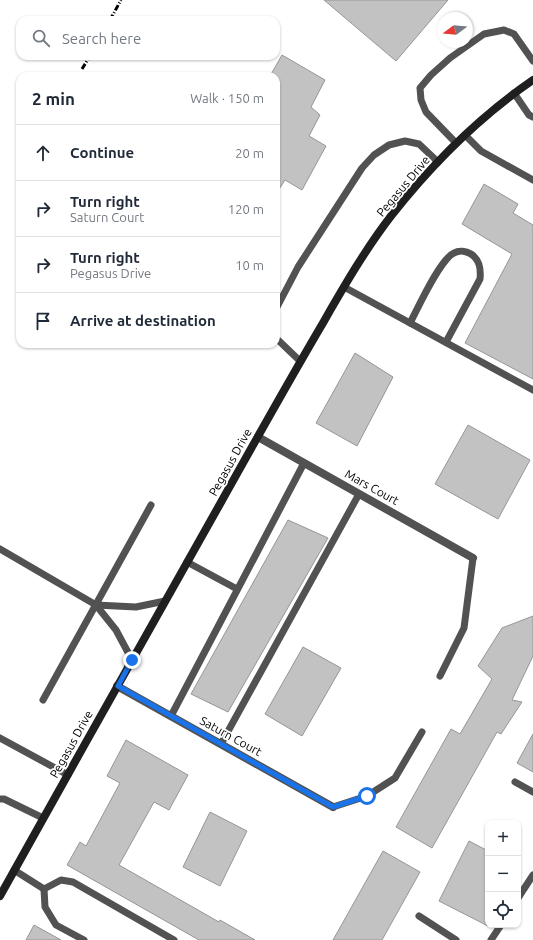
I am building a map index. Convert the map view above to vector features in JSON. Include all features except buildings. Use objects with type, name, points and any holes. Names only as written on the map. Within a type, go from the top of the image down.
[{"type":"street","name":"Pegasus Drive","points":[[0,896],[300,361],[360,261],[405,199],[456,143],[514,93],[533,80]]},
{"type":"street","name":"Mars Court","points":[[258,437],[473,558]]},
{"type":"street","name":"Saturn Court","points":[[118,686],[333,807]]},
{"type":"lane","points":[[456,143],[426,112],[421,100],[420,88],[431,75],[450,58],[484,34],[504,30],[514,34],[533,61]]},
{"type":"lane","points":[[514,93],[529,114],[533,117]]},
{"type":"lane","points":[[465,135],[481,151],[533,180]]},
{"type":"lane","points":[[280,301],[298,267],[362,168],[374,155],[389,145],[405,141],[419,144],[438,162]]},
{"type":"lane","points":[[410,323],[440,267],[446,259],[453,253],[461,250],[470,253],[476,258],[479,264],[481,270],[480,279],[446,342]]},
{"type":"lane","points":[[344,287],[533,390]]},
{"type":"lane","points":[[280,342],[300,361]]},
{"type":"lane","points":[[171,716],[304,463]]},
{"type":"lane","points":[[221,744],[359,494]]},
{"type":"lane","points":[[43,700],[152,505]]},
{"type":"lane","points":[[0,549],[96,605],[116,630],[132,660]]},
{"type":"lane","points":[[440,676],[464,628],[473,558]]},
{"type":"lane","points":[[187,562],[237,589]]},
{"type":"lane","points":[[96,605],[136,607],[165,601]]},
{"type":"lane","points":[[333,807],[367,796],[395,778],[422,732]]},
{"type":"lane","points":[[0,738],[68,775]]},
{"type":"lane","points":[[515,782],[533,792]]},
{"type":"lane","points":[[0,799],[4,799],[44,818]]},
{"type":"lane","points":[[14,870],[44,889]]},
{"type":"lane","points":[[521,893],[533,875]]},
{"type":"lane","points":[[44,889],[61,880],[73,882],[174,940]]},
{"type":"lane","points":[[44,889],[45,907],[56,925],[84,940]]},
{"type":"lane","points":[[419,916],[456,940]]},
{"type":"lane","points":[[491,940],[498,928]]},
{"type":"railway","points":[[112,16],[121,0]]},
{"type":"railway","points":[[82,69],[88,60]]},
{"type":"route","points":[[132,660],[118,686],[333,807],[367,796]]}]
